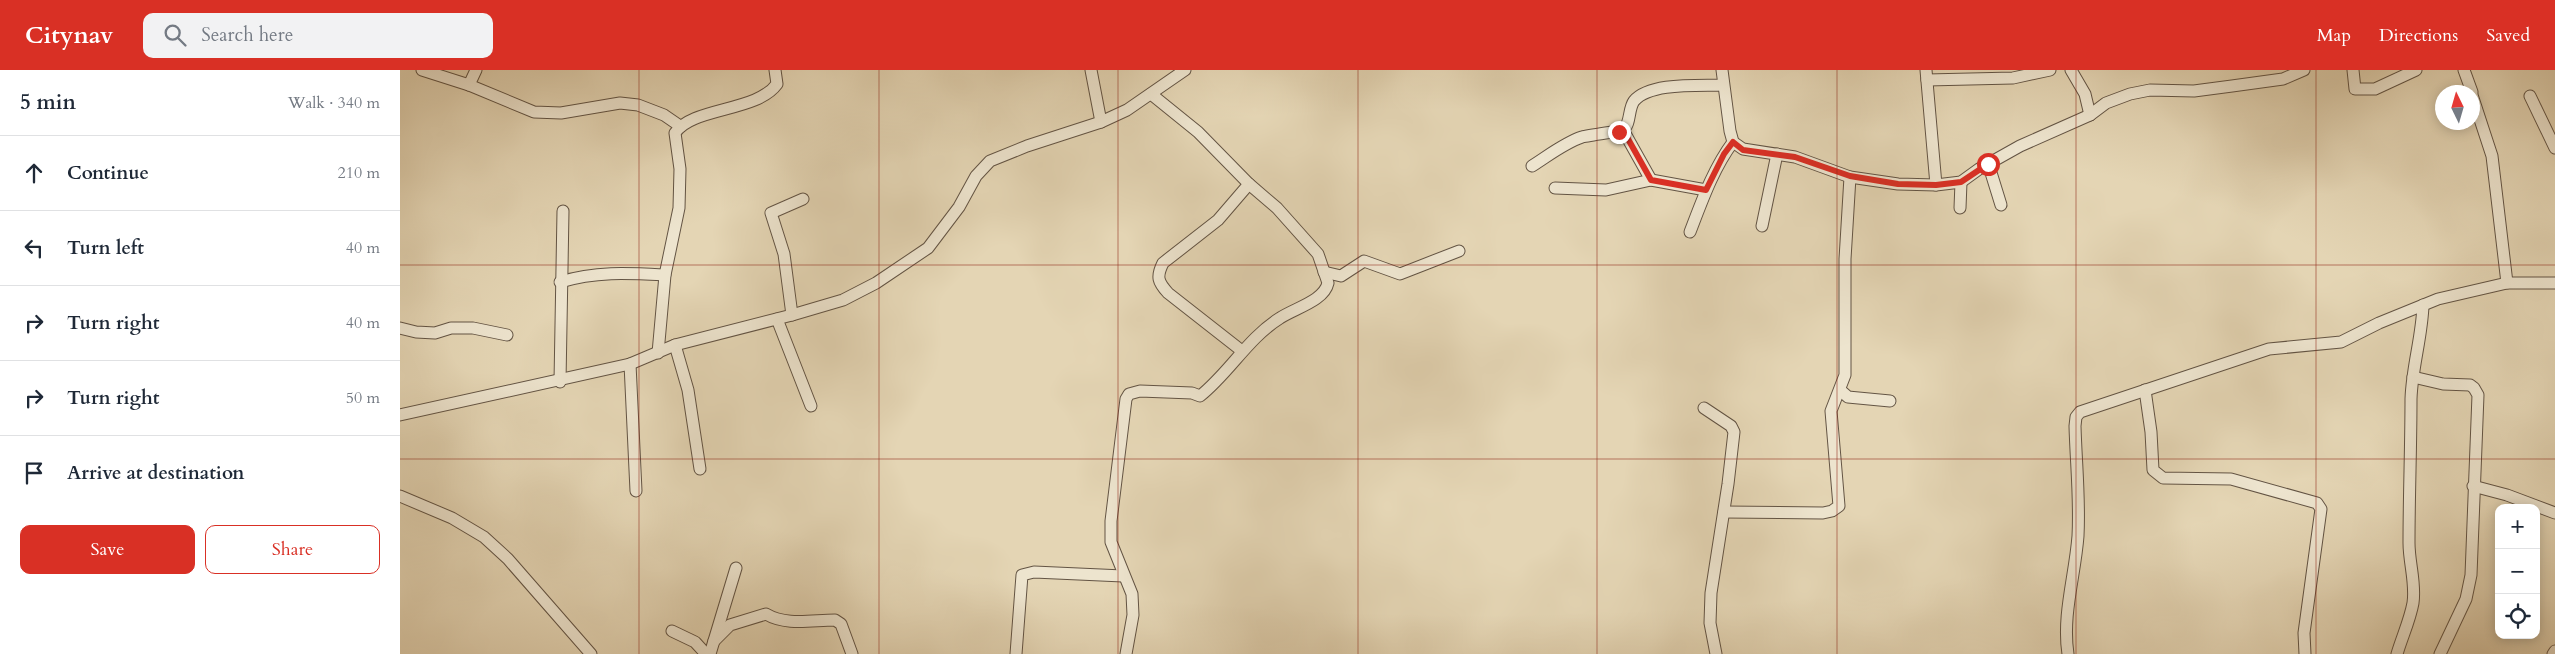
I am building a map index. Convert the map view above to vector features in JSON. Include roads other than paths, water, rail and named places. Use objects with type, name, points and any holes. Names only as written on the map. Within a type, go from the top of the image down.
[{"type":"street","points":[[422,70],[469,85],[534,112],[561,112],[620,103],[638,104],[664,115],[680,126]]},
{"type":"street","points":[[469,85],[476,70]]},
{"type":"street","points":[[658,353],[665,275],[679,233],[680,170],[675,133],[680,126],[772,90],[777,84],[775,70]]},
{"type":"street","points":[[1092,70],[1101,122]]},
{"type":"street","points":[[400,415],[560,382],[630,364],[675,345],[842,300],[868,287],[928,248],[959,207],[976,176],[990,160],[1101,122],[1127,110],[1185,70]]},
{"type":"street","points":[[1722,70],[1733,142],[1743,150],[1795,157],[1850,176],[1898,184],[1936,185],[1961,182],[2020,146],[2090,114],[2106,103],[2150,90],[2194,91],[2283,79],[2304,70]]},
{"type":"street","points":[[1936,185],[1926,86],[1927,75],[2013,78],[2050,70]]},
{"type":"street","points":[[2070,70],[2085,94],[2090,114]]},
{"type":"street","points":[[2353,70],[2355,89],[2375,89],[2416,70]]},
{"type":"street","points":[[2464,70],[2469,85]]},
{"type":"street","points":[[1623,130],[1626,126],[1631,104],[1638,96],[1664,88],[1723,84]]},
{"type":"street","points":[[1126,654],[1133,615],[1132,594],[1123,576],[1111,542],[1110,521],[1126,400],[1129,394],[1140,392],[1192,393],[1200,396],[1264,330],[1279,318],[1323,294],[1328,283],[1318,254],[1277,208],[1249,184],[1198,132],[1151,94]]},
{"type":"street","points":[[2530,96],[2555,148]]},
{"type":"street","points":[[2480,119],[2492,156],[2507,284]]},
{"type":"street","points":[[1532,166],[1579,138],[1623,130]]},
{"type":"street","points":[[1623,130],[1651,180]]},
{"type":"street","points":[[1690,232],[1706,190],[1724,154],[1733,142]]},
{"type":"street","points":[[1762,226],[1777,154]]},
{"type":"street","points":[[1988,164],[2001,205]]},
{"type":"street","points":[[1724,512],[1823,513],[1832,512],[1839,506],[1831,411],[1845,375],[1845,269],[1850,176]]},
{"type":"street","points":[[1555,188],[1606,190],[1651,180],[1706,190]]},
{"type":"street","points":[[1960,208],[1961,182]]},
{"type":"street","points":[[1242,351],[1168,293],[1159,283],[1158,273],[1163,264],[1218,220],[1249,184]]},
{"type":"street","points":[[792,315],[784,254],[772,213],[776,209],[803,199]]},
{"type":"street","points":[[560,382],[560,282],[563,211]]},
{"type":"street","points":[[1324,272],[1341,276],[1364,261],[1400,274],[1459,251]]},
{"type":"street","points":[[560,282],[583,275],[613,273],[665,275]]},
{"type":"street","points":[[2068,654],[2067,615],[2075,567],[2079,509],[2076,417],[2080,412],[2269,349],[2341,342],[2378,323],[2438,299],[2507,284],[2555,283]]},
{"type":"street","points":[[2397,654],[2413,604],[2414,577],[2409,552],[2409,512],[2413,377],[2422,333],[2423,305]]},
{"type":"street","points":[[661,311],[672,321]]},
{"type":"street","points":[[777,319],[811,406]]},
{"type":"street","points":[[400,328],[416,332],[435,333],[451,328],[473,328],[507,335]]},
{"type":"street","points":[[675,345],[688,390],[700,469]]},
{"type":"street","points":[[630,364],[636,491]]},
{"type":"street","points":[[2413,377],[2444,384],[2470,385],[2478,395],[2471,575],[2466,599],[2440,654]]},
{"type":"street","points":[[1840,390],[1848,398],[1890,401]]},
{"type":"street","points":[[2145,390],[2151,432],[2153,470],[2162,478],[2231,479],[2317,503],[2320,508],[2304,633],[2305,654]]},
{"type":"street","points":[[1704,408],[1731,426],[1734,432],[1734,444],[1711,593],[1710,623],[1716,654]]},
{"type":"street","points":[[2473,486],[2508,495],[2555,513]]},
{"type":"street","points":[[400,496],[452,518],[484,536],[508,559],[592,654]]},
{"type":"street","points":[[710,654],[736,568]]},
{"type":"street","points":[[1016,654],[1022,576],[1034,572],[1123,576]]},
{"type":"street","points":[[714,641],[730,625],[766,614],[776,620],[789,622],[835,620],[844,632],[852,654]]},
{"type":"street","points":[[672,631],[695,642],[706,654]]}]
